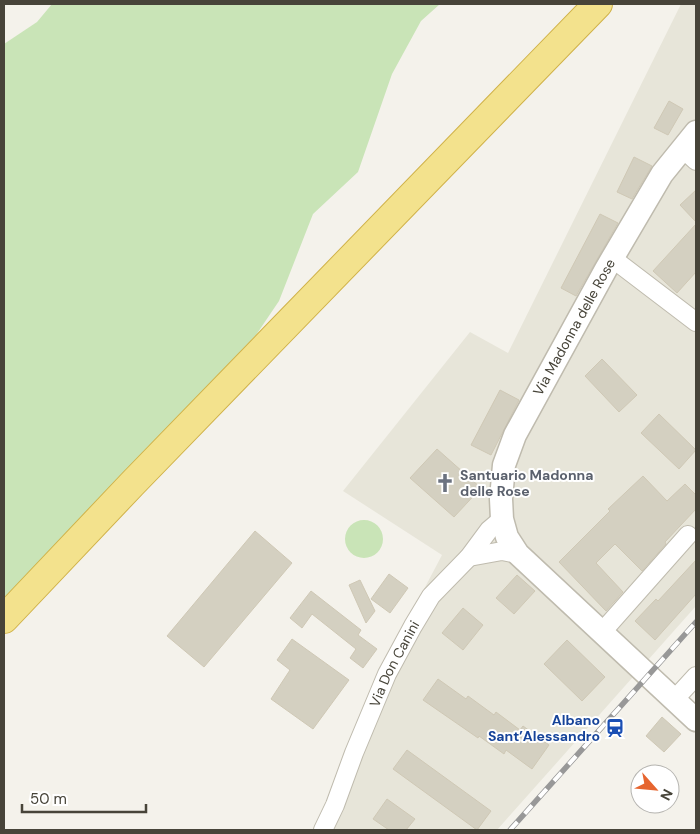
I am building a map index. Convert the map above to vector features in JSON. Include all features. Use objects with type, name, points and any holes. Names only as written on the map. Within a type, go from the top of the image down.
[{"type":"highway","points":[[4,619],[132,484],[598,4]]},
{"type":"street","name":"Via Madonna delle Rose","points":[[692,147],[662,174],[612,258],[515,435],[504,465],[501,499],[502,519],[506,537],[518,554],[696,720]]},
{"type":"street","points":[[612,258],[696,322]]},
{"type":"street","name":"Via Don Canini","points":[[323,830],[335,805],[354,753],[387,674],[431,596],[469,557],[489,530],[502,519]]},
{"type":"street","points":[[602,632],[688,535]]},
{"type":"street","points":[[469,557],[502,551],[518,554]]},
{"type":"street","points":[[674,700],[696,676]]},
{"type":"shaded area","points":[[681,4],[696,4],[696,606],[497,830],[317,830],[373,686],[442,555],[343,491],[470,332],[508,353]]},
{"type":"green space","points":[[52,4],[440,4],[421,21],[392,74],[358,172],[313,214],[279,301],[256,335],[4,599],[4,44],[37,22]]},
{"type":"green space","points":[[364,520],[371,521],[377,526],[382,532],[382,546],[377,552],[371,557],[364,558],[357,557],[351,552],[346,546],[345,539],[346,532],[351,526],[357,521]]},
{"type":"building","points":[[669,101],[683,109],[668,135],[654,128]]},
{"type":"building","points":[[634,157],[652,166],[632,199],[617,192]]},
{"type":"building","points":[[696,190],[696,222],[680,205]]},
{"type":"building","points":[[600,214],[618,223],[576,296],[561,288]]},
{"type":"building","points":[[696,224],[696,272],[677,293],[653,271]]},
{"type":"building","points":[[602,359],[637,395],[619,412],[585,376]]},
{"type":"building","points":[[500,390],[519,400],[491,455],[471,445]]},
{"type":"building","points":[[659,414],[696,450],[679,469],[641,433]]},
{"type":"building","name":"Santuario Madonna delle Rose","points":[[437,449],[481,488],[454,517],[410,478]]},
{"type":"building","points":[[643,476],[667,501],[685,484],[696,495],[696,509],[665,542],[666,544],[642,571],[615,544],[596,563],[623,592],[606,611],[559,562],[610,511],[608,509]]},
{"type":"building","points":[[255,531],[292,563],[204,667],[167,636]]},
{"type":"building","points":[[696,560],[696,594],[655,640],[635,621],[656,599],[658,601]]},
{"type":"building","points":[[389,574],[408,588],[390,613],[371,599]]},
{"type":"building","points":[[517,575],[535,591],[514,614],[496,598]]},
{"type":"building","points":[[360,580],[375,611],[366,623],[349,585]]},
{"type":"building","points":[[311,591],[361,630],[358,635],[377,649],[363,668],[350,658],[356,649],[312,614],[302,628],[290,618]]},
{"type":"building","points":[[463,608],[483,625],[463,650],[442,633]]},
{"type":"building","points":[[292,639],[349,680],[313,729],[271,699],[290,670],[277,660]]},
{"type":"building","points":[[567,640],[605,677],[582,701],[544,664]]},
{"type":"building","points":[[438,679],[466,699],[468,696],[494,715],[496,712],[520,730],[523,726],[549,745],[532,769],[506,750],[504,754],[479,736],[478,738],[423,700]]},
{"type":"building","points":[[662,717],[681,734],[664,752],[646,736]]},
{"type":"building","points":[[407,750],[491,811],[477,830],[393,769]]},
{"type":"building","points":[[387,799],[415,819],[406,830],[389,830],[373,819]]},
{"type":"railway","points":[[510,830],[696,622]]},
{"type":"place","name":"Santuario Madonna delle Rose","points":[[445,483]]},
{"type":"place","name":"Albano Sant’Alessandro","points":[[615,728]]}]
